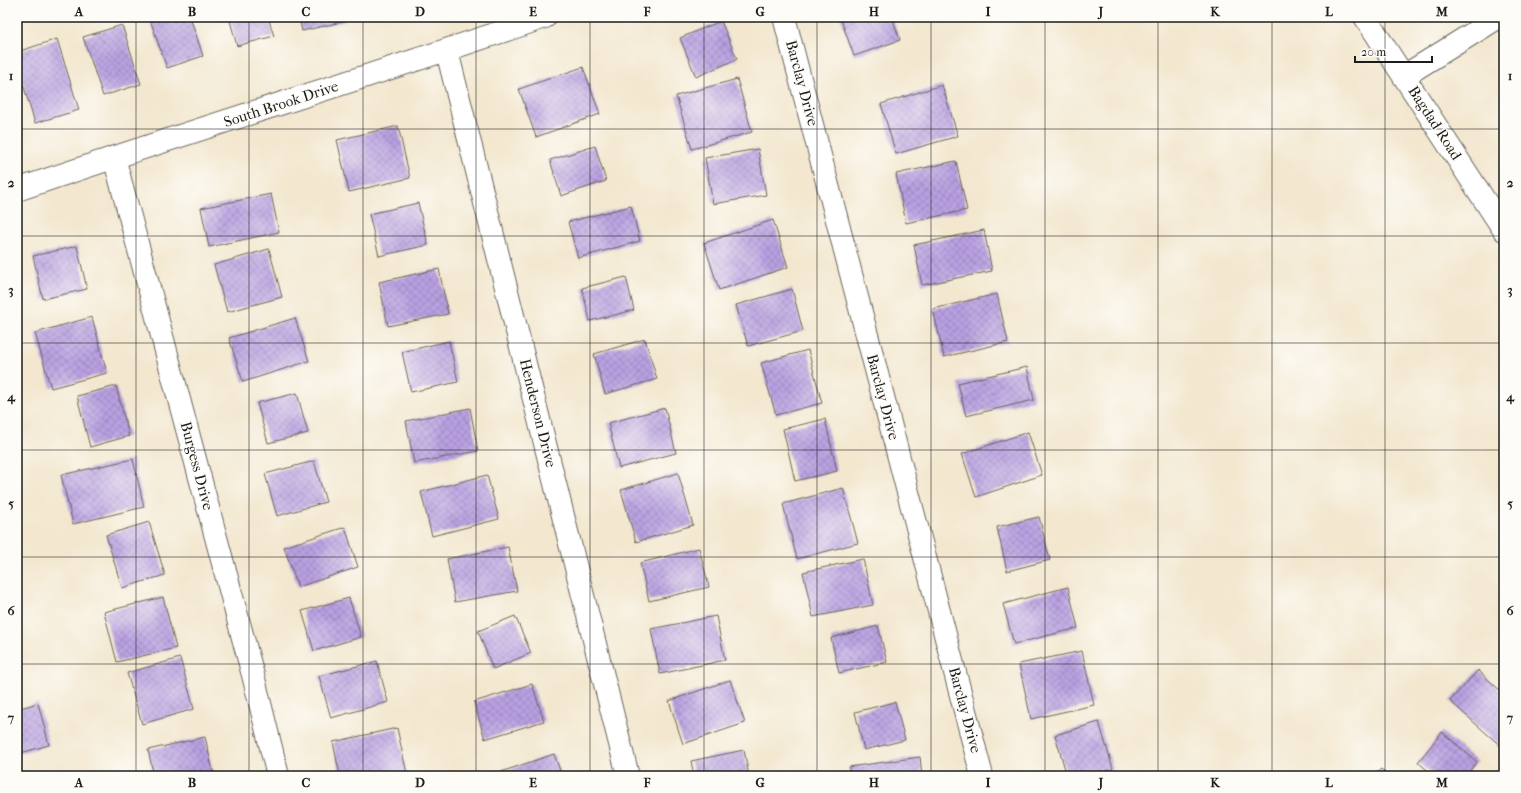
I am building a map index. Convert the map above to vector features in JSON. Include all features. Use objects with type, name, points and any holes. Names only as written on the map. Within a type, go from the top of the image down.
[{"type":"street","name":"South Brook Drive","points":[[17,190],[545,17]]},
{"type":"street","name":"Barclay Drive","points":[[784,17],[982,776]]},
{"type":"street","name":"Bagdad Road","points":[[1365,17],[1504,230]]},
{"type":"street","points":[[1404,76],[1499,17]]},
{"type":"street","name":"Henderson Drive","points":[[448,50],[628,776]]},
{"type":"street","name":"Burgess Drive","points":[[114,157],[254,679],[278,776]]},
{"type":"building","points":[[149,17],[190,17],[203,56],[167,68]]},
{"type":"building","points":[[229,17],[268,17],[274,36],[237,46]]},
{"type":"building","points":[[299,17],[345,17],[346,21],[302,31]]},
{"type":"building","points":[[840,17],[892,17],[900,40],[854,56]]},
{"type":"building","points":[[721,21],[737,59],[696,77],[680,38]]},
{"type":"building","points":[[122,25],[141,84],[103,96],[83,37]]},
{"type":"building","points":[[57,39],[79,110],[35,123],[17,65],[17,52]]},
{"type":"building","points":[[583,67],[600,114],[536,137],[519,89]]},
{"type":"building","points":[[737,79],[752,132],[692,149],[676,96]]},
{"type":"building","points":[[942,85],[958,136],[896,154],[881,104]]},
{"type":"building","points":[[398,126],[410,178],[349,192],[337,140]]},
{"type":"building","points":[[595,146],[606,181],[561,196],[550,160]]},
{"type":"building","points":[[758,149],[766,195],[713,204],[705,158]]},
{"type":"building","points":[[956,161],[967,210],[906,223],[896,174]]},
{"type":"building","points":[[271,194],[279,232],[209,247],[201,208]]},
{"type":"building","points":[[418,203],[428,245],[379,256],[369,214]]},
{"type":"building","points":[[631,206],[640,241],[578,258],[568,222]]},
{"type":"building","points":[[773,220],[788,267],[719,290],[704,243]]},
{"type":"building","points":[[984,230],[992,271],[922,285],[914,245]]},
{"type":"building","points":[[77,246],[87,289],[43,299],[33,256]]},
{"type":"building","points":[[269,249],[282,297],[227,312],[214,265]]},
{"type":"building","points":[[439,269],[448,314],[388,326],[379,282]]},
{"type":"building","points":[[626,277],[634,310],[590,321],[582,288]]},
{"type":"building","points":[[792,289],[803,331],[748,346],[736,305]]},
{"type":"building","points":[[997,294],[1008,342],[944,357],[933,309]]},
{"type":"building","points":[[92,317],[107,373],[51,388],[35,333]]},
{"type":"building","points":[[295,318],[309,361],[243,382],[229,338]]},
{"type":"building","points":[[645,339],[657,379],[605,394],[594,354]]},
{"type":"building","points":[[449,341],[458,382],[411,392],[402,352]]},
{"type":"building","points":[[808,350],[822,403],[776,415],[761,363]]},
{"type":"building","points":[[1027,367],[1034,400],[966,416],[958,383]]},
{"type":"building","points":[[116,386],[129,436],[90,447],[77,396]]},
{"type":"building","points":[[297,393],[308,433],[268,443],[257,403]]},
{"type":"building","points":[[470,408],[478,451],[414,463],[406,421]]},
{"type":"building","points":[[665,408],[676,453],[619,468],[608,423]]},
{"type":"building","points":[[825,419],[837,471],[795,481],[783,429]]},
{"type":"building","points":[[1028,432],[1042,475],[976,497],[962,454]]},
{"type":"building","points":[[133,459],[144,507],[73,524],[61,475]]},
{"type":"building","points":[[314,461],[326,502],[277,516],[265,474]]},
{"type":"building","points":[[678,473],[693,525],[636,542],[621,490]]},
{"type":"building","points":[[487,475],[499,519],[432,536],[421,492]]},
{"type":"building","points":[[843,488],[858,543],[797,559],[783,504]]},
{"type":"building","points":[[1039,517],[1050,560],[1007,571],[997,527]]},
{"type":"building","points":[[149,522],[165,575],[122,588],[106,535]]},
{"type":"building","points":[[345,527],[358,567],[298,587],[284,547]]},
{"type":"building","points":[[508,547],[517,591],[455,602],[447,559]]},
{"type":"building","points":[[699,548],[709,587],[649,601],[640,563]]},
{"type":"building","points":[[863,559],[873,605],[813,617],[803,572]]},
{"type":"building","points":[[1068,587],[1078,628],[1014,644],[1003,604]]},
{"type":"building","points":[[163,597],[176,648],[117,662],[104,612]]},
{"type":"building","points":[[349,598],[361,637],[314,651],[302,611]]},
{"type":"building","points":[[515,616],[531,653],[493,669],[478,631]]},
{"type":"building","points":[[716,616],[725,660],[660,674],[651,629]]},
{"type":"building","points":[[878,626],[887,662],[839,673],[831,638]]},
{"type":"building","points":[[1082,651],[1094,705],[1031,719],[1019,664]]},
{"type":"building","points":[[180,658],[194,709],[142,724],[127,673]]},
{"type":"building","points":[[377,661],[388,702],[331,718],[319,676]]},
{"type":"building","points":[[17,663],[22,678],[17,679]]},
{"type":"building","points":[[1478,670],[1504,694],[1504,749],[1450,701]]},
{"type":"building","points":[[730,680],[745,723],[683,744],[669,701]]},
{"type":"building","points":[[532,684],[544,721],[485,739],[474,702]]},
{"type":"building","points":[[895,702],[905,740],[864,750],[855,712]]},
{"type":"building","points":[[38,703],[49,745],[17,754],[17,709]]},
{"type":"building","points":[[1099,722],[1113,769],[1090,776],[1067,776],[1055,735]]},
{"type":"building","points":[[397,728],[407,774],[399,776],[340,776],[333,742]]},
{"type":"building","points":[[1442,732],[1477,762],[1465,776],[1434,776],[1418,762]]},
{"type":"building","points":[[205,737],[214,776],[154,776],[148,750]]},
{"type":"building","points":[[744,750],[749,776],[694,776],[691,761]]},
{"type":"building","points":[[554,754],[562,776],[489,776]]},
{"type":"building","points":[[920,757],[922,776],[850,776],[849,767]]},
{"type":"building","points":[[1381,769],[1388,776],[1373,776]]}]
